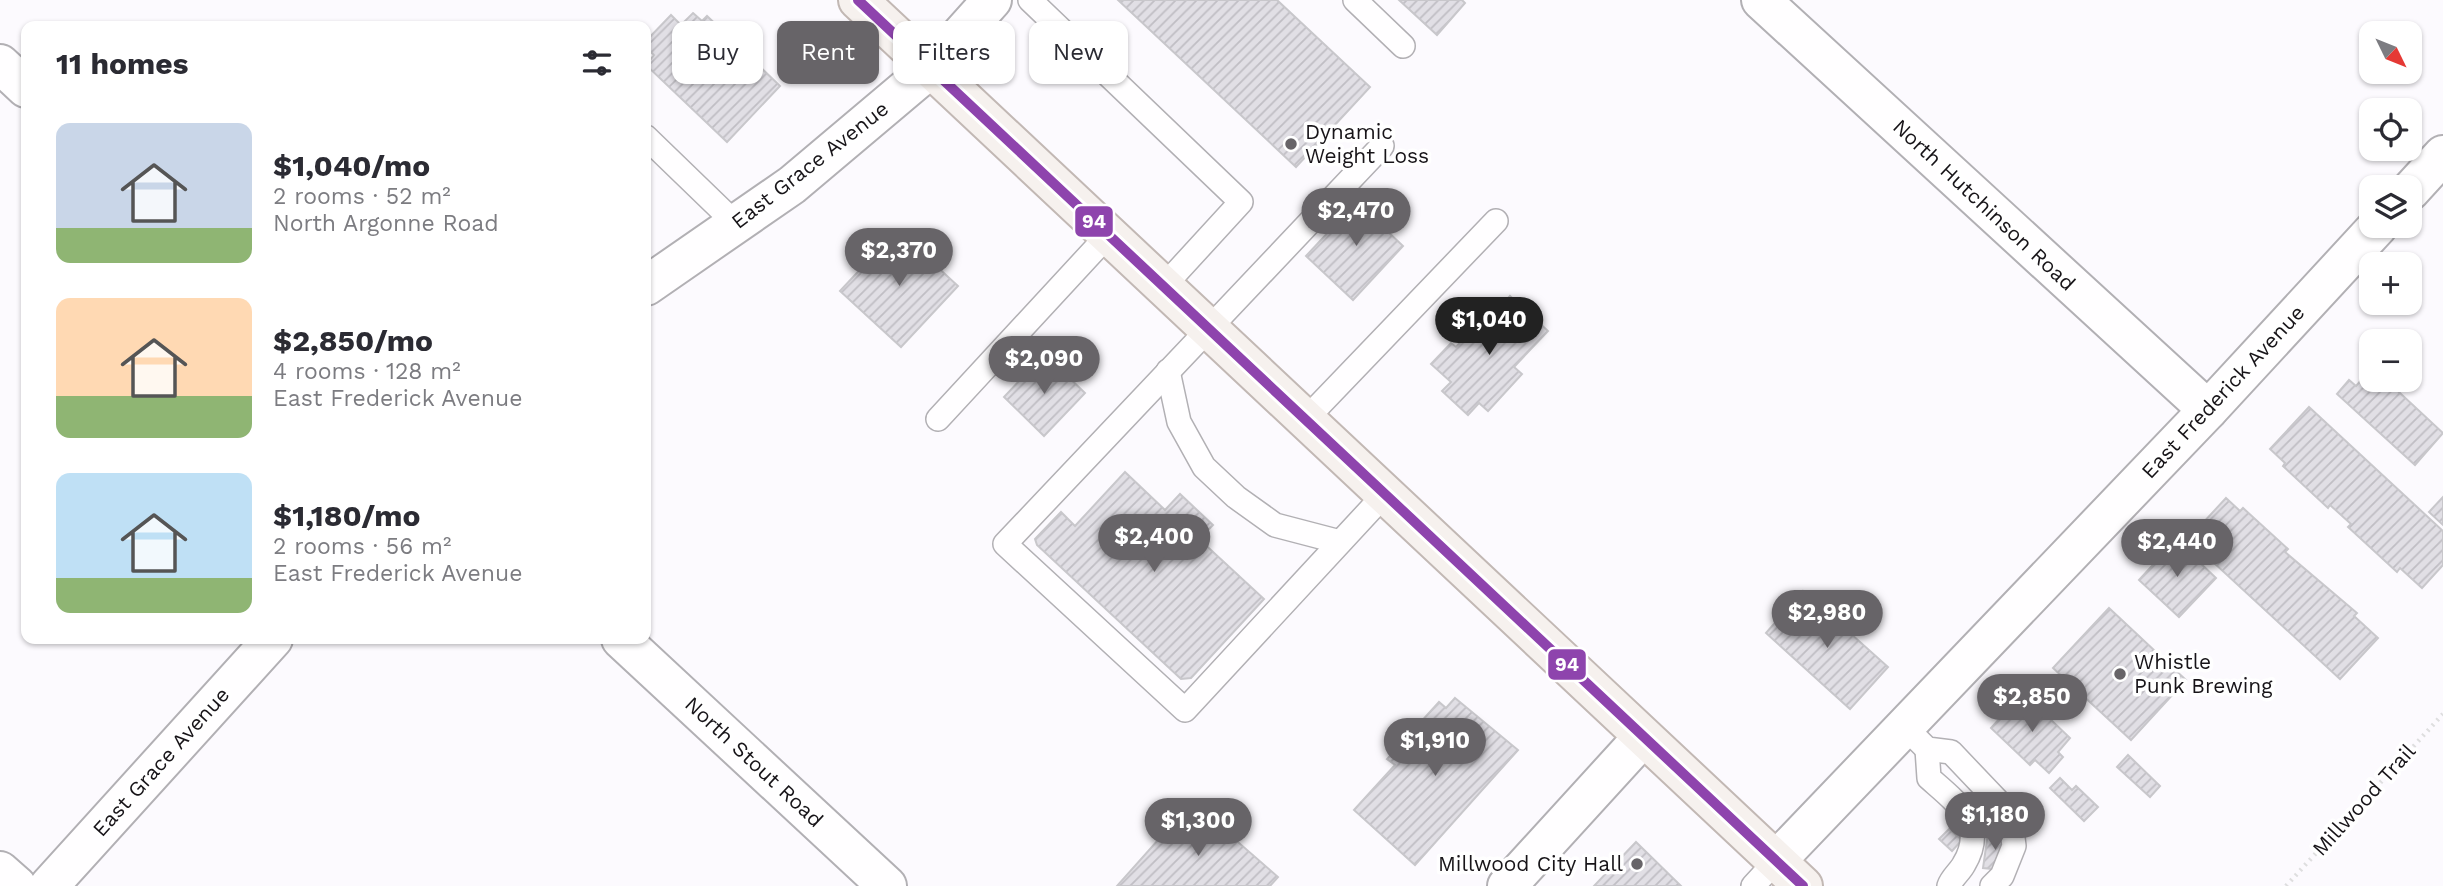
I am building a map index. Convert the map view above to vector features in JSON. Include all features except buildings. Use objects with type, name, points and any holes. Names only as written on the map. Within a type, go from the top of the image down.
[{"type":"main road","points":[[859,0],[893,31]]},
{"type":"main road","points":[[950,84],[1643,737],[1777,878]]},
{"type":"street","name":"East Grace Avenue","points":[[973,21],[992,0]]},
{"type":"street","name":"North Hutchinson Road","points":[[1761,0],[2208,410]]},
{"type":"street","points":[[0,64],[21,83]]},
{"type":"street","name":"East Grace Avenue","points":[[651,283],[792,185],[912,84]]},
{"type":"street","points":[[2422,178],[2443,155]]},
{"type":"street","name":"East Frederick Avenue","points":[[1777,878],[1916,738],[2208,410],[2367,238]]},
{"type":"street","name":"East Grace Avenue","points":[[49,886],[268,644]]},
{"type":"street","name":"North Stout Road","points":[[626,644],[887,886]]},
{"type":"street","points":[[1507,886],[1643,737]]},
{"type":"street","points":[[0,871],[17,886]]},
{"type":"lane","points":[[1030,0],[1241,202],[1164,286]]},
{"type":"lane","points":[[1355,0],[1403,46]]},
{"type":"lane","points":[[651,142],[736,224]]},
{"type":"lane","points":[[1382,146],[1005,544],[1185,710],[1385,494]]},
{"type":"lane","points":[[1306,419],[1496,221]]},
{"type":"lane","points":[[938,419],[1109,234]]},
{"type":"lane","points":[[1168,371],[1179,422],[1204,467],[1236,497],[1275,525],[1340,542]]},
{"type":"lane","points":[[1916,738],[1929,778],[1967,812],[1974,836],[1965,862],[1949,886]]},
{"type":"lane","points":[[1916,738],[1951,752],[2010,814],[2014,846],[2002,876],[1992,886]]},
{"type":"path","name":"Millwood Trail","points":[[2286,886],[2443,714]]},
{"type":"transit line","name":"94","points":[[858,0],[1803,886]]},
{"type":"place","name":"Dynamic Weight Loss","points":[[1291,144]]},
{"type":"place","name":"Whistle Punk Brewing","points":[[2120,674]]},
{"type":"place","name":"Millwood City Hall","points":[[1637,864]]}]
